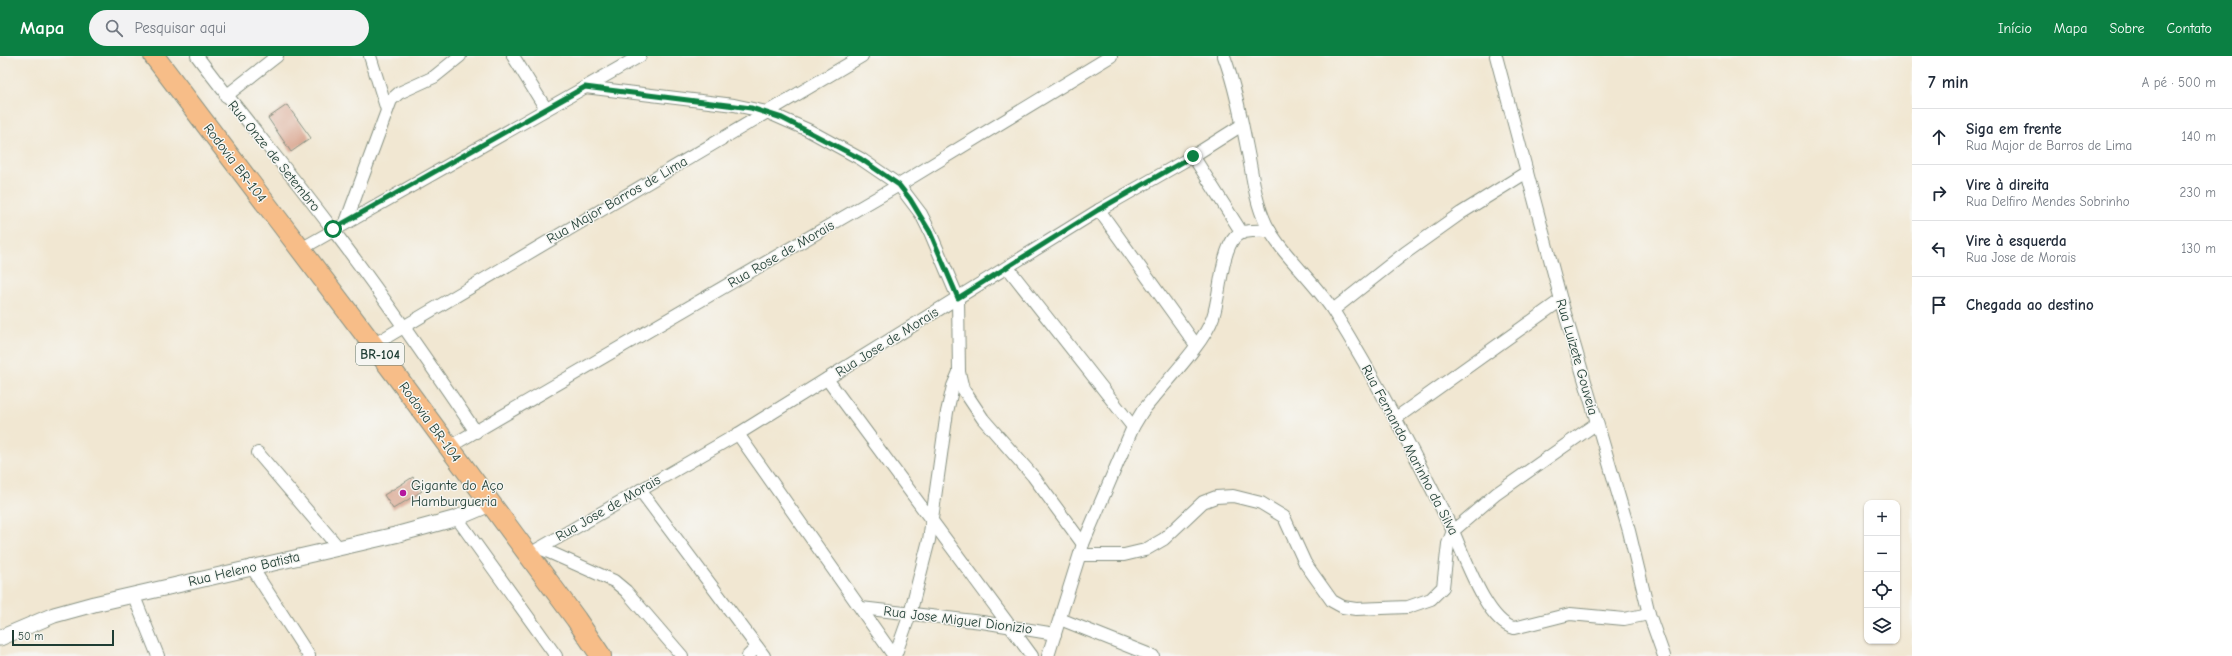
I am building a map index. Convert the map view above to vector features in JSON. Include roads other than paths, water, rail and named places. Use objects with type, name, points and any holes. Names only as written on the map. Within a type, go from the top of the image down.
[{"type":"highway","name":"Rodovia BR-104","points":[[154,56],[373,345],[490,504],[534,551],[601,656]]},
{"type":"street","name":"Rua Onze de Setembro","points":[[197,56],[226,96],[333,229],[404,326],[476,432]]},
{"type":"street","points":[[226,96],[277,56]]},
{"type":"street","points":[[370,56],[387,110]]},
{"type":"street","points":[[346,222],[387,110],[395,96],[434,76],[460,56]]},
{"type":"street","points":[[513,56],[546,109]]},
{"type":"street","points":[[300,249],[640,56]]},
{"type":"street","name":"Rua Major Barros de Lima","points":[[373,345],[862,56]]},
{"type":"street","name":"Rua Rose de Morais","points":[[449,447],[899,185],[1112,56]]},
{"type":"street","name":"Rua Fernando Marinho da Silva","points":[[1224,56],[1234,87],[1258,202],[1270,231],[1333,310],[1396,418],[1453,531],[1491,611],[1505,626],[1514,628],[1570,614],[1624,619],[1649,614]]},
{"type":"street","name":"Rua Luizete Gouveia","points":[[1496,56],[1561,300],[1629,531],[1649,614],[1664,656]]},
{"type":"street","points":[[585,87],[734,105],[767,112],[808,130],[861,159],[899,185],[921,214],[958,298],[959,372],[963,389],[974,408],[1032,476],[1082,550],[1124,555],[1145,550],[1164,540],[1203,502],[1216,497],[1233,496],[1261,503],[1284,517],[1306,563],[1332,601],[1343,607],[1356,609],[1391,609],[1408,607],[1426,601],[1441,590],[1445,581],[1448,544],[1453,531],[1496,494],[1597,424]]},
{"type":"street","name":"Rua Jose de Morais","points":[[534,551],[738,434],[1008,268],[1098,210],[1193,156],[1242,125]]},
{"type":"street","points":[[1193,156],[1242,233]]},
{"type":"street","points":[[1333,310],[1405,253],[1461,213],[1527,172]]},
{"type":"street","points":[[1098,210],[1196,344]]},
{"type":"street","points":[[1048,656],[1082,550],[1133,427],[1152,399],[1196,344],[1213,317],[1221,277],[1232,242],[1236,236],[1242,233],[1270,231]]},
{"type":"street","points":[[1008,268],[1133,427]]},
{"type":"street","points":[[1396,418],[1561,300]]},
{"type":"street","points":[[894,656],[910,614],[932,522],[947,412],[953,386],[959,372]]},
{"type":"street","points":[[827,379],[1032,656]]},
{"type":"street","points":[[738,434],[894,656]]},
{"type":"street","points":[[258,453],[338,547]]},
{"type":"street","points":[[640,490],[756,653]]},
{"type":"street","name":"Rua Heleno Batista","points":[[0,638],[54,615],[133,594],[457,518],[490,504]]},
{"type":"street","points":[[457,518],[556,656]]},
{"type":"street","points":[[534,551],[600,573],[626,591],[682,656]]},
{"type":"street","points":[[251,566],[309,656]]},
{"type":"street","points":[[133,594],[158,656]]},
{"type":"street","name":"Rua Jose Miguel Dionizio","points":[[860,608],[1010,626],[1055,634]]},
{"type":"street","points":[[1060,619],[1124,650],[1153,656]]},
{"type":"place","name":"Gigante do Aço Hamburgueria","points":[[403,493]]}]
